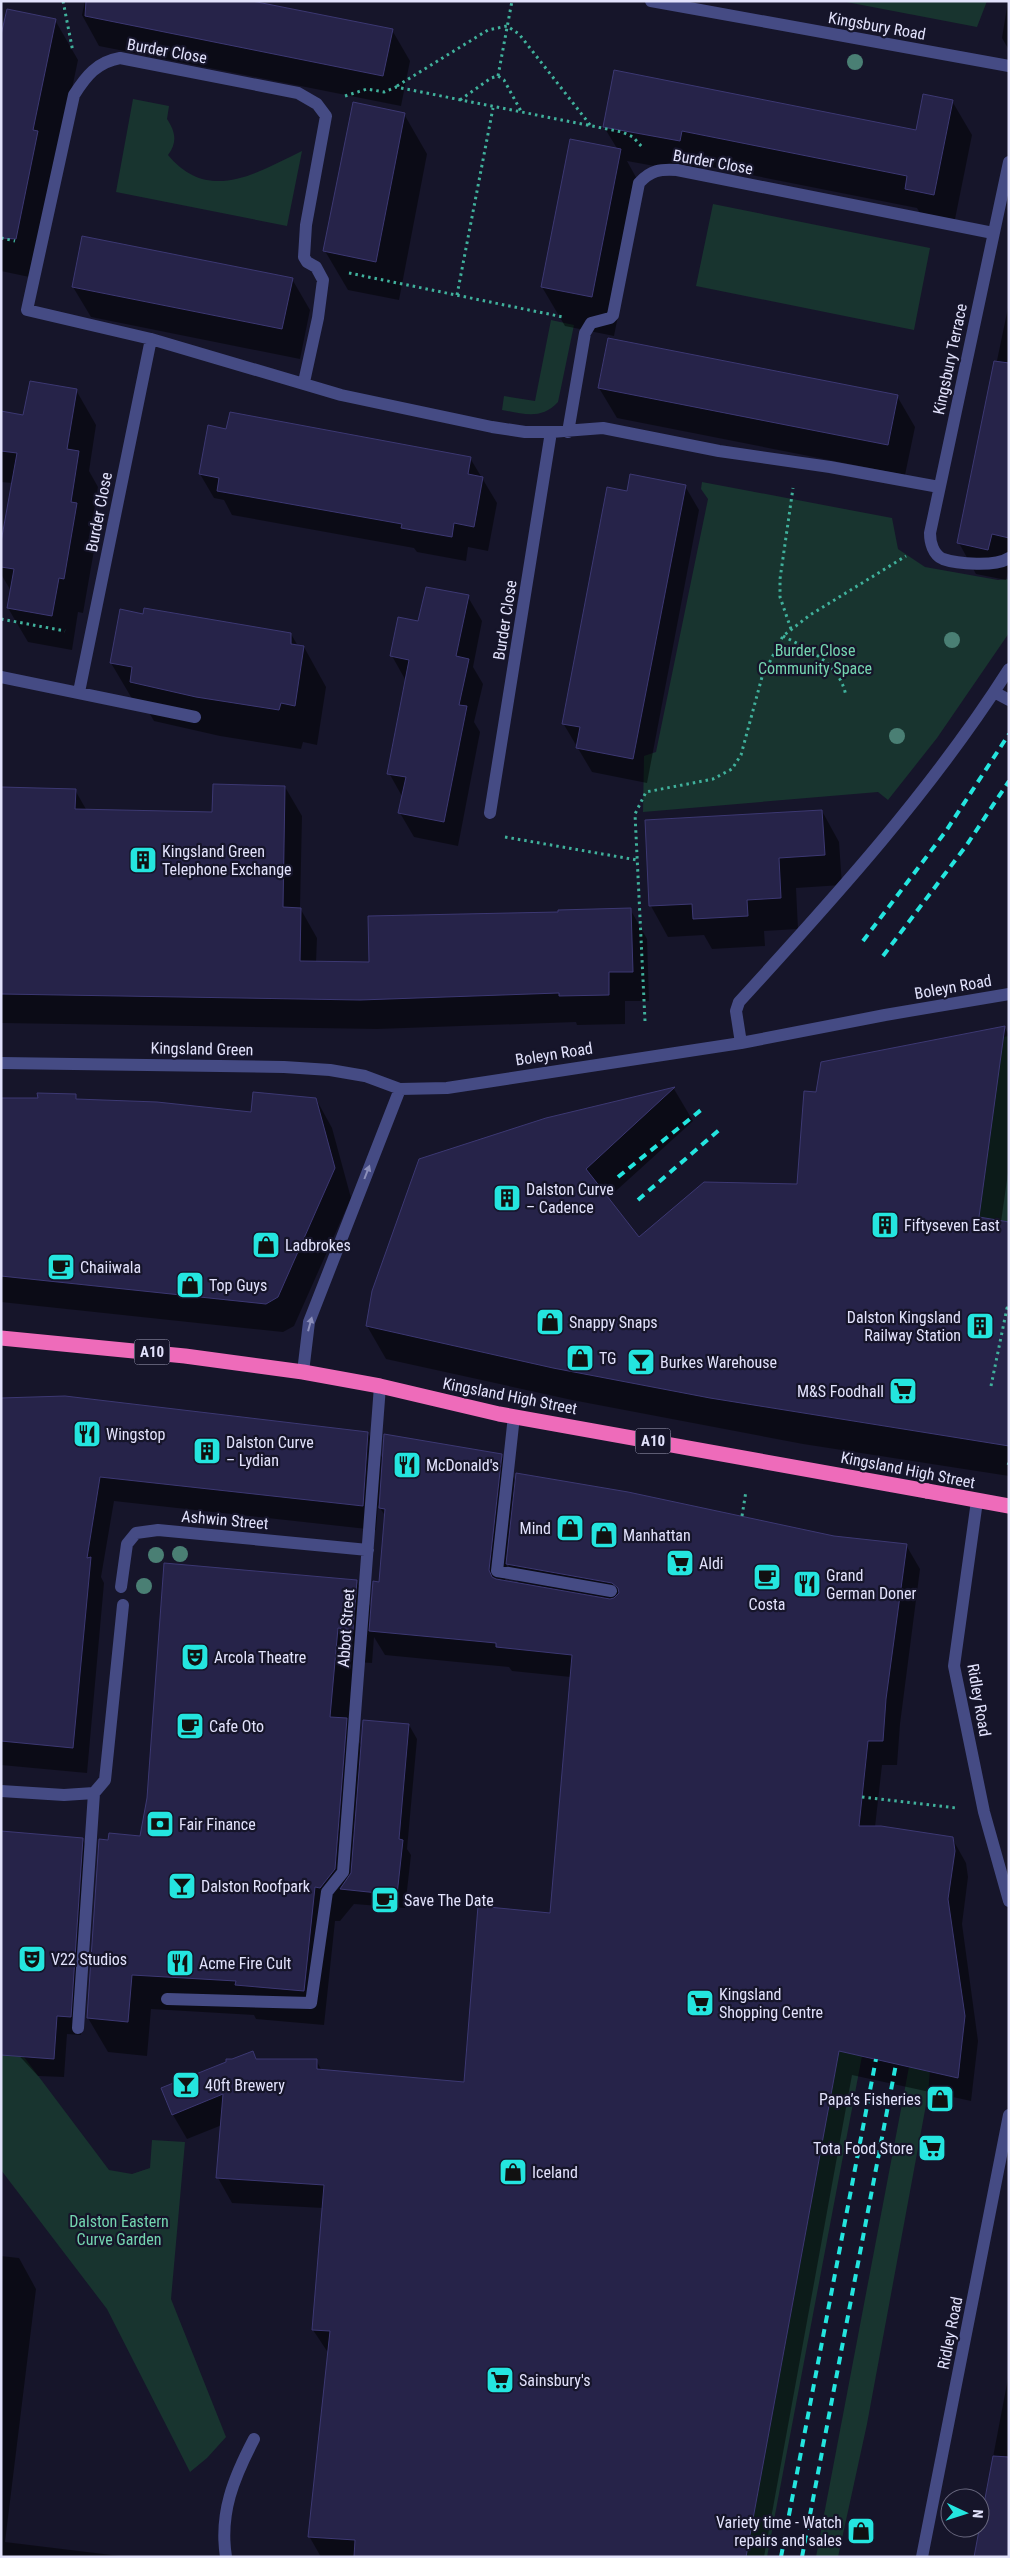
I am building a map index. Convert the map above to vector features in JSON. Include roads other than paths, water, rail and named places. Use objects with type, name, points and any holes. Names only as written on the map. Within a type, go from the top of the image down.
[{"type":"highway","name":"Kingsland High Street","points":[[1,1338],[185,1356],[303,1372],[380,1386],[514,1416],[1009,1506]]},
{"type":"street","name":"Kingsbury Road","points":[[651,1],[1009,66]]},
{"type":"street","name":"Burder Close","points":[[304,382],[324,280],[316,267],[307,262],[304,257],[306,225],[326,116],[317,104],[298,93],[120,58],[107,60],[87,74],[74,95],[27,310],[151,339],[304,382],[393,407],[508,430],[568,432],[602,428],[939,487]]},
{"type":"street","name":"Kingsbury Terrace","points":[[1009,162],[939,487],[930,542],[935,552],[942,559],[985,564],[1004,562],[1009,558]]},
{"type":"street","name":"Burder Close","points":[[568,432],[585,332],[591,323],[610,318],[613,315],[639,184],[649,173],[662,169],[677,170],[993,233]]},
{"type":"street","name":"Burder Close","points":[[79,692],[151,339]]},
{"type":"street","name":"Burder Close","points":[[490,813],[551,432]]},
{"type":"street","points":[[741,1043],[736,1010],[740,1002],[867,860],[911,806],[1009,669]]},
{"type":"street","points":[[1,677],[195,717]]},
{"type":"street","points":[[994,692],[1009,700]]},
{"type":"street","name":"Boleyn Road","points":[[400,1089],[447,1088],[741,1043],[885,1015],[1008,994]]},
{"type":"street","name":"Kingsland Green","points":[[1,1063],[284,1067],[330,1070],[365,1076],[400,1089]]},
{"type":"street","points":[[303,1372],[309,1322],[400,1089]]},
{"type":"street","name":"Abbot Street","points":[[167,1999],[311,2003],[327,1892],[343,1872],[380,1386]]},
{"type":"street","points":[[514,1416],[497,1571],[611,1591]]},
{"type":"street","name":"Ridley Road","points":[[977,1501],[954,1666],[984,1812],[1009,1901]]},
{"type":"street","name":"Ashwin Street","points":[[121,1587],[127,1544],[136,1533],[158,1530],[368,1550]]},
{"type":"street","points":[[78,2028],[94,1793],[105,1780],[123,1605]]},
{"type":"street","points":[[1,1790],[64,1794],[94,1793]]},
{"type":"street","name":"Ridley Road","points":[[922,2557],[1009,2115]]},
{"type":"street","points":[[226,2557],[224,2528],[230,2490],[254,2438]]},
{"type":"railway","points":[[863,941],[946,831],[1009,734]]},
{"type":"railway","points":[[883,956],[966,846],[1009,781]]},
{"type":"railway","points":[[618,1177],[701,1110]]},
{"type":"railway","points":[[638,1200],[719,1130]]},
{"type":"railway","points":[[781,2557],[876,2059]]},
{"type":"railway","points":[[802,2557],[896,2064]]},
{"type":"place","name":"Kingsland Green Telephone Exchange","points":[[143,860]]},
{"type":"place","name":"Dalston Curve – Cadence","points":[[507,1198]]},
{"type":"place","name":"Fiftyseven East","points":[[885,1225]]},
{"type":"place","name":"Ladbrokes","points":[[266,1245]]},
{"type":"place","name":"Chaiiwala","points":[[61,1267]]},
{"type":"place","name":"Top Guys","points":[[190,1285]]},
{"type":"place","name":"Snappy Snaps","points":[[550,1322]]},
{"type":"place","name":"Dalston Kingsland Railway Station","points":[[980,1326]]},
{"type":"place","name":"TG","points":[[580,1358]]},
{"type":"place","name":"Burkes Warehouse","points":[[641,1362]]},
{"type":"place","name":"M&S Foodhall","points":[[903,1391]]},
{"type":"place","name":"Wingstop","points":[[87,1434]]},
{"type":"place","name":"Dalston Curve – Lydian","points":[[207,1451]]},
{"type":"place","name":"McDonald's","points":[[407,1465]]},
{"type":"place","name":"Mind","points":[[570,1528]]},
{"type":"place","name":"Manhattan","points":[[604,1535]]},
{"type":"place","name":"Aldi","points":[[680,1563]]},
{"type":"place","name":"Costa","points":[[767,1577]]},
{"type":"place","name":"Grand German Doner","points":[[807,1584]]},
{"type":"place","name":"Arcola Theatre","points":[[195,1657]]},
{"type":"place","name":"Cafe Oto","points":[[190,1726]]},
{"type":"place","name":"Fair Finance","points":[[160,1824]]},
{"type":"place","name":"Dalston Roofpark","points":[[182,1886]]},
{"type":"place","name":"Save The Date","points":[[385,1900]]},
{"type":"place","name":"V22 Studios","points":[[32,1959]]},
{"type":"place","name":"Acme Fire Cult","points":[[180,1963]]},
{"type":"place","name":"Kingsland Shopping Centre","points":[[700,2003]]},
{"type":"place","name":"40ft Brewery","points":[[186,2085]]},
{"type":"place","name":"Papa’s Fisheries","points":[[940,2099]]},
{"type":"place","name":"Tota Food Store","points":[[932,2148]]},
{"type":"place","name":"Iceland","points":[[513,2172]]},
{"type":"place","name":"Sainsbury's","points":[[500,2380]]},
{"type":"place","name":"Variety time - Watch repairs and sales","points":[[861,2531]]},
{"type":"park label","name":"Burder Close Community Space","points":[[815,659]]},
{"type":"park label","name":"Dalston Eastern Curve Garden","points":[[119,2230]]}]
